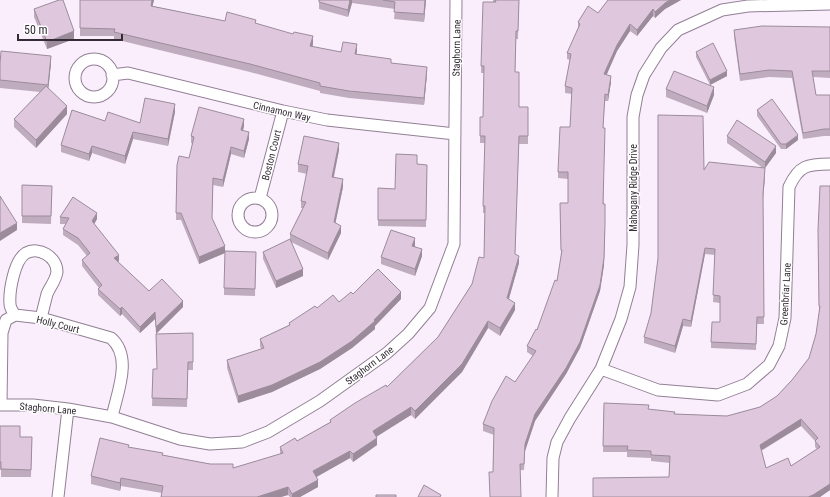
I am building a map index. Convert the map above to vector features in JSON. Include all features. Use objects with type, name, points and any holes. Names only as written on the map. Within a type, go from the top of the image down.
[{"type":"street","name":"Staghorn Lane","points":[[1,405],[33,405],[68,409],[112,418],[180,439],[210,444],[242,442],[268,432],[320,401],[387,353],[408,334],[430,308],[454,244],[456,0]]},
{"type":"street","name":"Mahogany Ridge Drive","points":[[552,497],[552,458],[557,442],[601,368],[621,319],[630,287],[633,245],[633,118],[637,95],[644,75],[661,48],[678,30],[722,10],[755,5],[830,4]]},
{"type":"street","name":"Cinnamon Way","points":[[112,75],[128,74],[327,120],[455,134]]},
{"type":"street","name":"Boston Court","points":[[260,198],[283,111]]},
{"type":"street","name":"Greenbriar Lane","points":[[601,368],[658,390],[718,395],[747,384],[769,365],[779,346],[785,318],[789,187],[794,175],[804,166],[830,164]]},
{"type":"street","points":[[1,405],[2,333],[6,320],[15,315],[10,306],[11,289],[16,268],[20,259],[27,253],[42,252],[53,258],[56,264],[57,273],[47,294],[42,318]]},
{"type":"street","name":"Holly Court","points":[[15,315],[42,318],[110,338],[118,344],[123,367],[112,418]]},
{"type":"street","points":[[58,497],[68,409]]},
{"type":"building","points":[[63,0],[74,31],[47,42],[34,9]]},
{"type":"building","points":[[80,0],[152,0],[151,6],[225,21],[227,12],[256,20],[255,23],[293,34],[294,32],[313,36],[310,46],[341,52],[343,42],[357,44],[355,54],[391,59],[391,63],[427,67],[424,98],[349,91],[320,86],[320,83],[250,64],[114,32],[115,29],[80,28]]},
{"type":"building","points":[[319,0],[350,0],[348,10],[319,2]]},
{"type":"building","points":[[383,0],[425,0],[424,14],[394,12],[395,2]]},
{"type":"building","points":[[495,0],[519,0],[518,31],[516,31],[515,72],[519,72],[519,107],[528,107],[528,136],[519,136],[515,254],[519,256],[507,298],[515,303],[500,328],[488,321],[462,364],[415,411],[411,407],[373,431],[377,438],[353,454],[350,451],[313,471],[318,480],[292,494],[288,487],[257,497],[161,497],[163,486],[121,478],[120,483],[91,476],[100,438],[129,445],[128,447],[163,453],[162,455],[210,464],[233,464],[233,468],[283,453],[280,447],[295,438],[297,441],[331,422],[330,420],[355,403],[386,385],[387,387],[438,337],[472,284],[479,257],[484,258],[485,206],[483,206],[485,136],[480,136],[480,117],[483,117],[484,66],[481,66],[483,2],[496,2]]},
{"type":"building","points":[[608,0],[670,0],[655,12],[653,9],[637,30],[630,24],[617,45],[604,74],[611,76],[608,95],[605,94],[603,128],[605,128],[603,204],[605,204],[605,224],[604,258],[600,285],[580,342],[566,368],[535,414],[525,444],[524,464],[520,464],[521,497],[490,497],[489,472],[493,472],[494,428],[483,424],[492,401],[506,376],[515,382],[536,351],[527,346],[536,329],[537,330],[555,280],[557,281],[562,250],[560,203],[568,203],[568,172],[558,172],[560,127],[570,127],[572,88],[565,86],[571,54],[567,53],[580,24],[578,22],[588,6],[598,13]]},
{"type":"building","points":[[762,26],[830,27],[830,71],[812,71],[816,95],[830,95],[830,129],[803,133],[792,71],[769,70],[740,74],[734,30]]},
{"type":"building","points":[[713,43],[727,71],[710,80],[696,52]]},
{"type":"building","points":[[1,51],[51,56],[48,85],[0,80]]},
{"type":"building","points":[[674,71],[714,87],[707,106],[666,89]]},
{"type":"building","points":[[46,86],[67,106],[36,140],[14,119]]},
{"type":"building","points":[[145,98],[175,104],[168,139],[133,132],[125,156],[92,146],[89,154],[61,145],[72,110],[105,121],[108,112],[140,123]]},
{"type":"building","points":[[772,99],[798,135],[786,144],[781,144],[757,110]]},
{"type":"building","points":[[199,107],[244,119],[241,130],[249,132],[244,151],[231,147],[223,180],[213,178],[212,218],[225,246],[199,257],[181,213],[176,213],[177,165],[179,156],[189,158],[194,137],[191,136]]},
{"type":"building","points":[[658,115],[703,116],[704,170],[709,162],[765,168],[763,194],[764,317],[757,317],[756,344],[711,342],[712,322],[720,322],[720,296],[713,295],[715,249],[705,248],[691,321],[683,319],[675,346],[644,337],[651,313],[658,258]]},
{"type":"building","points":[[737,120],[776,146],[765,162],[727,136]]},
{"type":"building","points":[[304,136],[339,143],[332,177],[343,179],[334,222],[341,226],[328,253],[290,234],[306,202],[301,201],[308,166],[298,164]]},
{"type":"building","points":[[396,154],[417,155],[417,164],[427,165],[426,220],[378,220],[378,188],[395,189]]},
{"type":"building","points":[[22,185],[52,186],[51,216],[22,216]]},
{"type":"building","points":[[820,186],[830,186],[830,484],[808,497],[593,497],[593,478],[669,477],[670,456],[651,455],[651,451],[627,450],[628,446],[603,446],[604,403],[649,405],[648,409],[675,412],[674,414],[727,416],[760,407],[777,396],[792,380],[809,358],[816,334],[820,306],[818,230]],"holes":[[[801,419],[818,438],[815,441],[820,447],[791,466],[788,458],[766,468],[760,445]]]},
{"type":"building","points":[[0,196],[17,223],[0,233]]},
{"type":"building","points":[[73,197],[97,213],[92,221],[119,255],[114,258],[149,291],[162,279],[183,301],[156,327],[155,312],[140,327],[122,307],[120,309],[98,289],[102,285],[82,260],[90,253],[78,238],[63,229],[69,218],[60,217]]},
{"type":"building","points":[[391,230],[415,238],[412,246],[422,249],[415,269],[381,257]]},
{"type":"building","points":[[290,239],[303,269],[276,281],[263,252]]},
{"type":"building","points":[[225,251],[256,252],[255,289],[224,288]]},
{"type":"building","points":[[378,269],[401,292],[374,320],[375,321],[352,341],[320,362],[272,385],[238,396],[227,360],[264,348],[260,339],[290,325],[289,323],[315,306],[317,308],[333,295],[339,302],[351,292],[353,294]]},
{"type":"building","points":[[193,333],[193,362],[188,362],[187,399],[152,398],[153,369],[157,369],[156,334]]},
{"type":"building","points":[[0,426],[20,426],[20,437],[32,437],[31,470],[1,469]]},
{"type":"building","points":[[424,485],[441,495],[440,497],[418,497]]},
{"type":"building","points":[[376,495],[396,495],[396,497],[376,497]]}]
